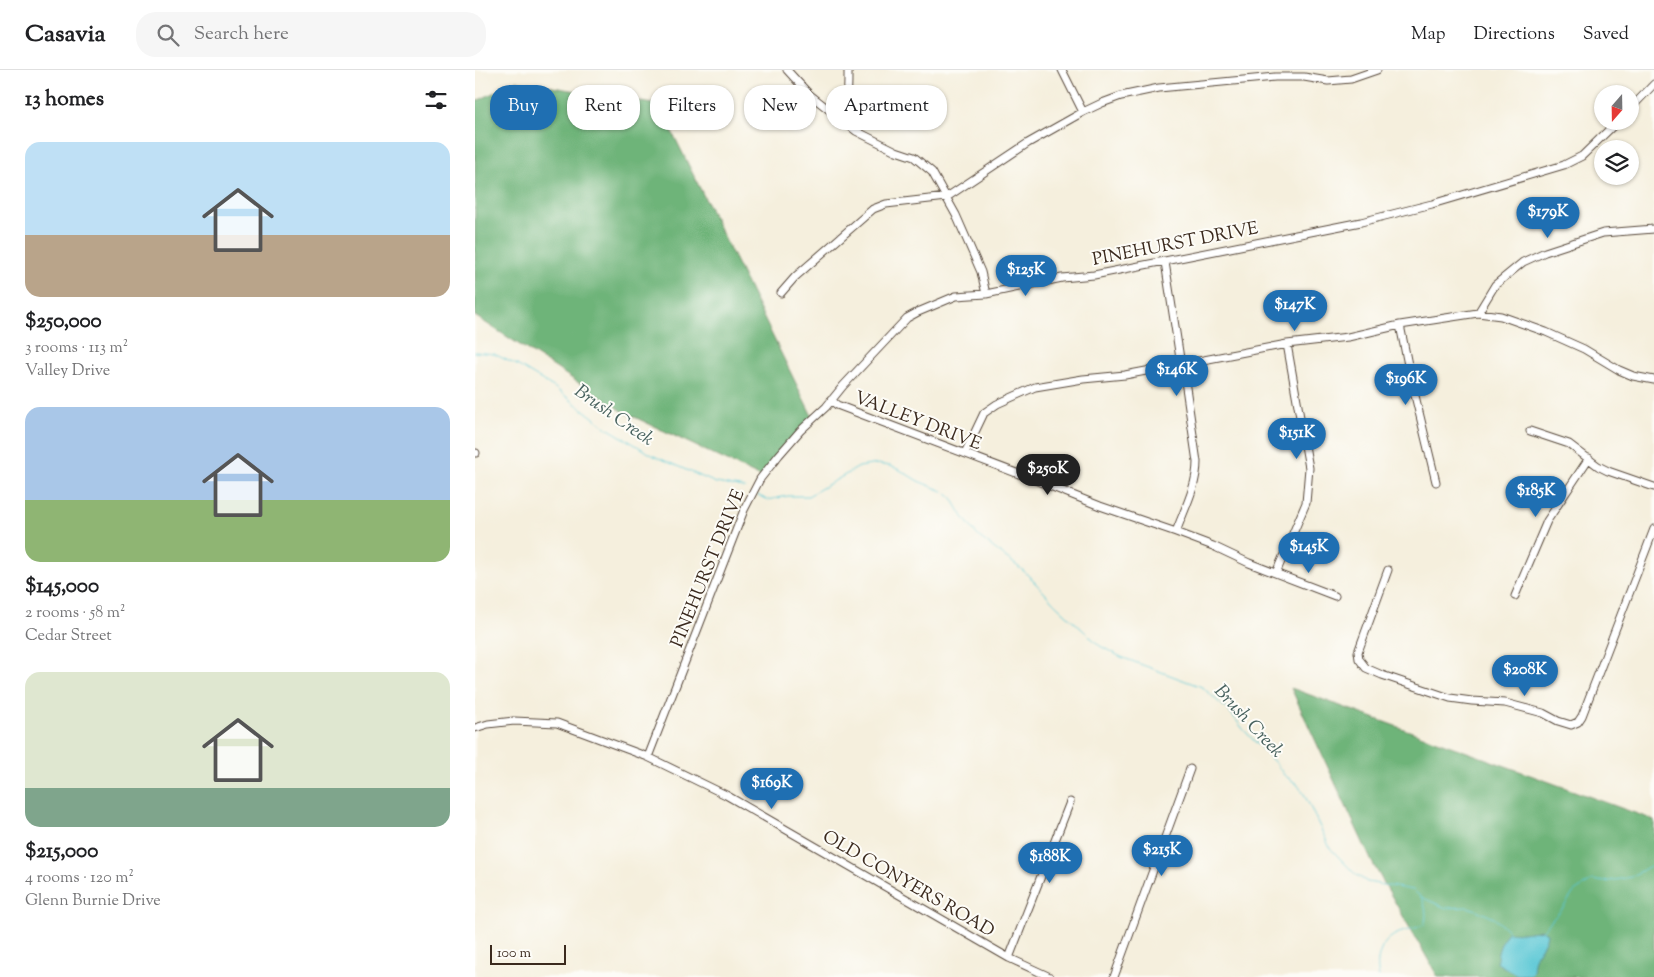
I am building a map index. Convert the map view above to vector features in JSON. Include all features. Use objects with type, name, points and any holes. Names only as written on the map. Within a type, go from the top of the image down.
[{"type":"street","points":[[787,70],[809,94],[826,108]]},
{"type":"street","points":[[847,85],[848,70]]},
{"type":"street","points":[[1062,70],[1083,112]]},
{"type":"street","points":[[781,293],[795,277],[873,209],[886,204],[947,197],[1028,143],[1102,103],[1121,96],[1159,88],[1275,77],[1335,81],[1351,79],[1377,70]]},
{"type":"street","points":[[1639,100],[1654,84]]},
{"type":"street","points":[[855,130],[896,151],[914,157],[932,172],[947,197],[981,272],[986,294]]},
{"type":"street","name":"PINEHURST DRIVE","points":[[647,757],[743,510],[760,479],[800,431],[826,408],[873,353],[907,318],[956,296],[986,294],[1062,278],[1094,275],[1165,262],[1379,218],[1432,204],[1565,165],[1582,156],[1609,130]]},
{"type":"street","points":[[1478,313],[1495,285],[1523,262],[1553,249],[1603,233],[1654,229]]},
{"type":"street","points":[[1165,262],[1191,417],[1197,470],[1191,494],[1176,532]]},
{"type":"street","points":[[965,453],[984,413],[1017,394],[1050,384],[1125,375],[1287,344],[1348,337],[1400,325],[1478,313],[1501,316],[1546,332],[1584,349],[1619,370],[1633,376],[1654,380]]},
{"type":"street","points":[[1400,325],[1436,482]]},
{"type":"street","points":[[1276,573],[1306,503],[1309,468],[1287,344]]},
{"type":"street","name":"VALLEY DRIVE","points":[[831,400],[837,405],[1100,506],[1213,546],[1249,564],[1335,596]]},
{"type":"street","points":[[1529,431],[1569,444],[1608,471],[1654,487]]},
{"type":"street","points":[[1515,596],[1547,521],[1589,458]]},
{"type":"street","points":[[1388,570],[1358,652],[1359,658],[1366,668],[1382,676],[1450,698],[1505,703],[1543,713],[1557,721],[1571,725],[1582,716],[1654,529]]},
{"type":"street","name":"OLD CONYERS ROAD","points":[[475,728],[488,724],[514,721],[557,723],[647,757],[725,795],[1009,958],[1050,977]]},
{"type":"street","points":[[1114,977],[1190,769]]},
{"type":"street","points":[[1009,958],[1070,802]]},
{"type":"green space","points":[[517,81],[541,85],[509,85]]},
{"type":"green space","points":[[557,88],[567,89],[567,130],[640,130],[640,102],[650,103],[650,130],[671,130],[813,418],[761,477],[624,412],[475,316],[475,102],[490,94],[490,130],[557,130]]},
{"type":"green space","points":[[1291,688],[1654,820],[1654,977],[1438,977],[1372,862]]},
{"type":"water","points":[[1542,930],[1547,933],[1545,941],[1536,955],[1531,975],[1517,975],[1497,963],[1497,955],[1508,932],[1523,933]]},
{"type":"waterway","name":"Brush Creek","points":[[475,352],[494,354],[517,365],[555,388],[607,428],[654,456],[716,483],[745,488]]},
{"type":"waterway","name":"Brush Creek","points":[[758,495],[767,500],[788,496],[808,496],[859,467],[877,464],[900,470],[918,481],[945,492],[952,498],[963,517],[978,536],[1025,572],[1055,604],[1100,646],[1121,657],[1202,687],[1230,712],[1284,775],[1297,784],[1304,794],[1330,848],[1355,874],[1367,882],[1413,890],[1421,897],[1446,908],[1467,907],[1474,909],[1494,918],[1510,932]]},
{"type":"waterway","name":"Brush Creek","points":[[1542,931],[1563,908],[1574,892],[1593,880],[1604,882],[1631,877],[1650,866],[1654,866]]},
{"type":"waterway","points":[[1379,977],[1378,960],[1384,944],[1399,933],[1424,925],[1426,914],[1422,897]]}]
